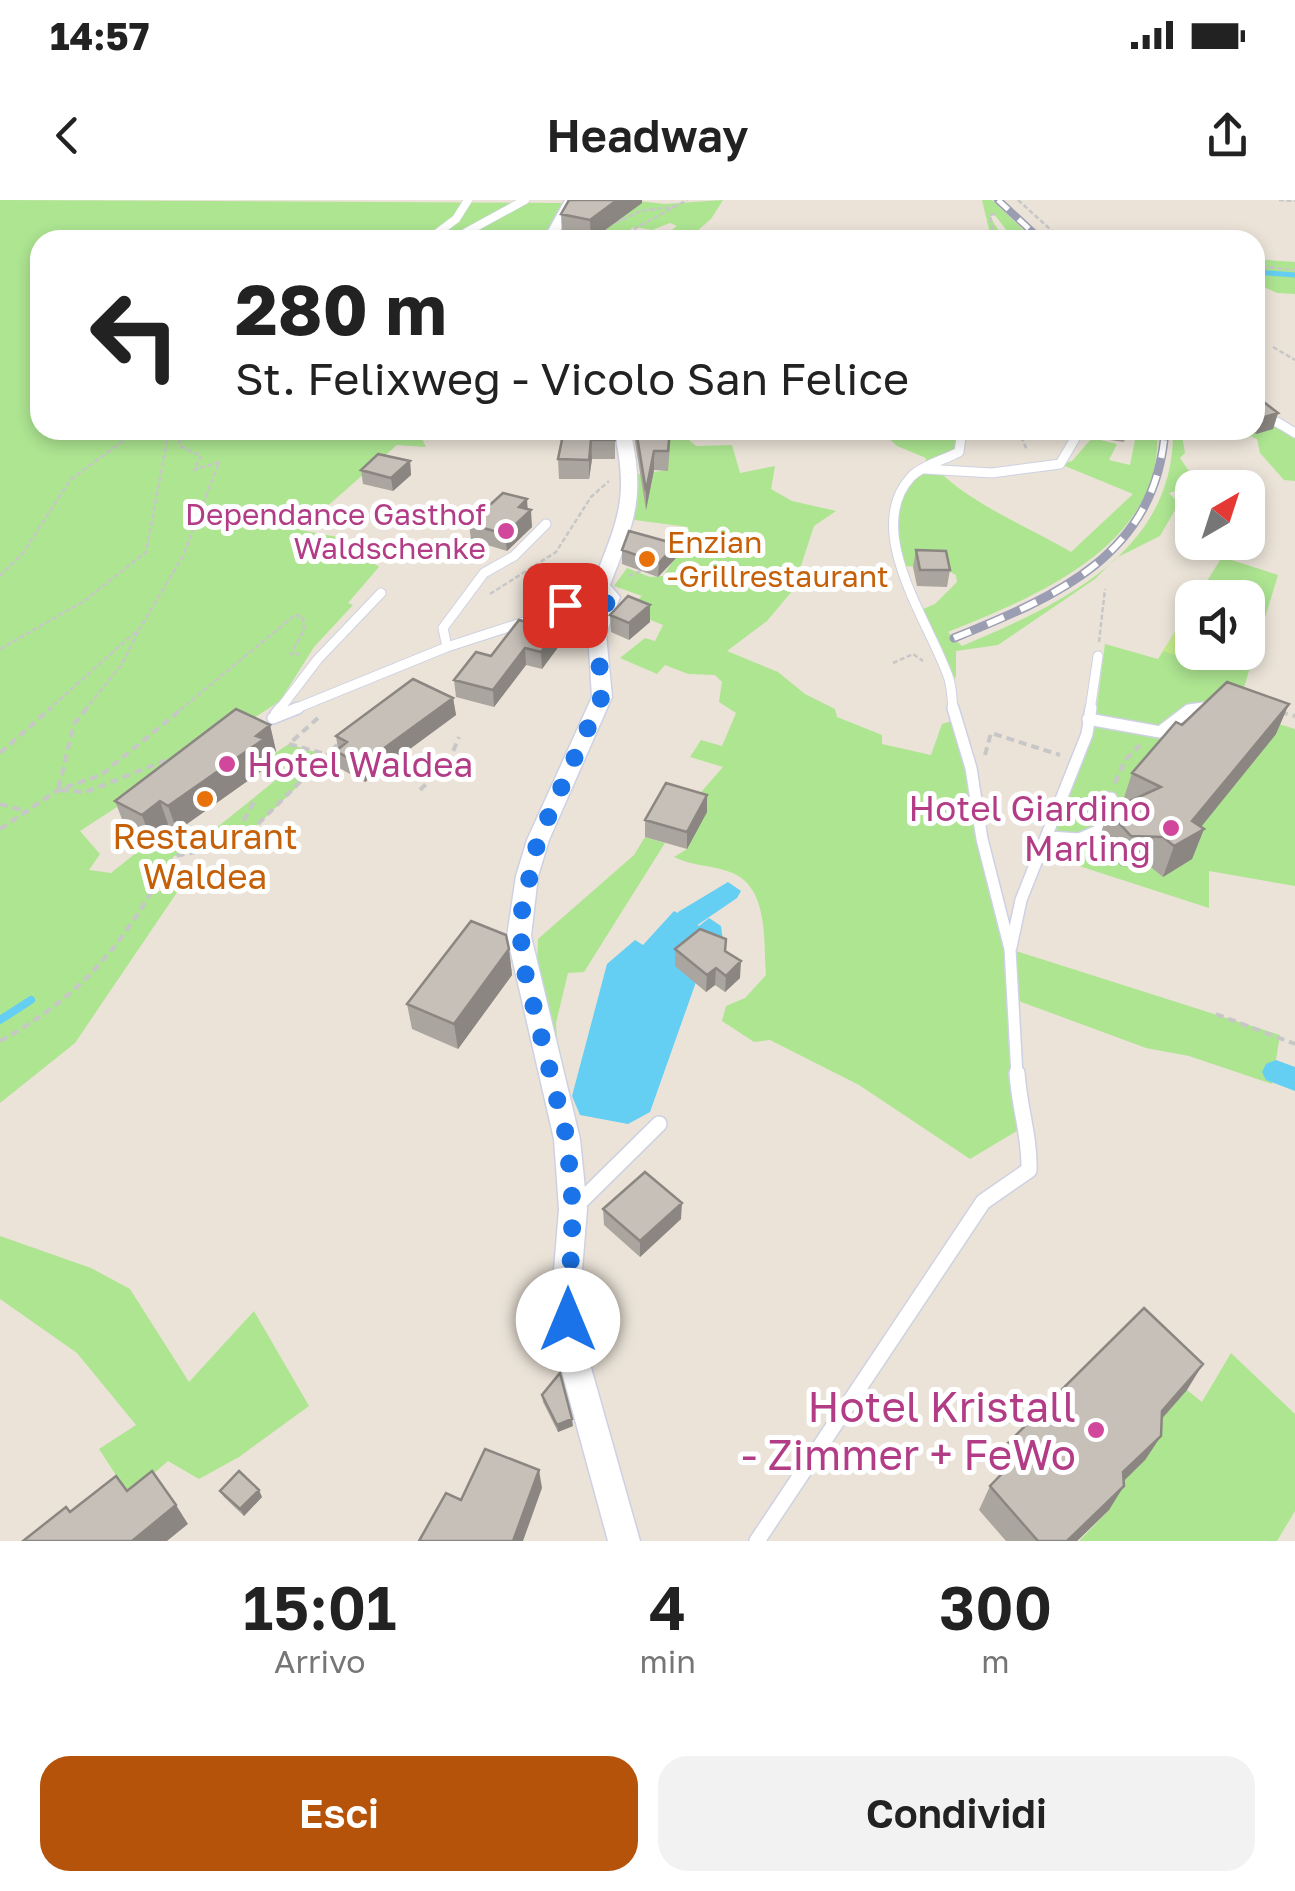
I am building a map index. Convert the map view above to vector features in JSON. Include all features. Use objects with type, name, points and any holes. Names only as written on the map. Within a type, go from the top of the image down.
[{"type":"street","points":[[554,230],[571,200]]},
{"type":"street","points":[[624,440],[632,473],[627,519],[601,586],[611,597],[597,634],[602,696],[538,840],[519,924],[525,972],[567,1139],[573,1209],[567,1282],[571,1350],[624,1541]]},
{"type":"lane","points":[[441,230],[456,219],[468,200]]},
{"type":"lane","points":[[470,230],[524,200]]},
{"type":"lane","points":[[1265,415],[1295,434]]},
{"type":"lane","points":[[757,1541],[984,1202],[1006,1190],[1028,1170],[1030,1141],[1019,1110],[1010,948],[982,840],[971,768],[951,689],[916,612],[894,521],[895,505],[908,480],[959,452],[961,440]]},
{"type":"lane","points":[[924,469],[1015,472],[1044,468],[1060,464],[1074,440]]},
{"type":"lane","points":[[447,646],[443,628],[484,574],[514,556],[546,524]]},
{"type":"lane","points":[[381,593],[318,658],[274,718],[447,646],[552,613],[582,592],[601,586]]},
{"type":"lane","points":[[1010,948],[1021,900],[1050,837],[1088,734],[1098,656]]},
{"type":"lane","points":[[1088,720],[1160,732],[1189,710],[1208,707]]},
{"type":"lane","points":[[1050,837],[1079,839],[1100,830],[1111,798]]},
{"type":"lane","points":[[573,1209],[659,1124]]},
{"type":"path","points":[[629,230],[682,206],[687,200]]},
{"type":"path","points":[[1018,200],[1051,230]]},
{"type":"path","points":[[1279,200],[1295,201]]},
{"type":"path","points":[[615,223],[641,211],[682,206]]},
{"type":"path","points":[[991,230],[990,214],[995,214]]},
{"type":"path","points":[[1265,267],[1295,270]]},
{"type":"path","points":[[1273,347],[1295,360]]},
{"type":"path","points":[[0,576],[23,552],[70,480],[124,440]]},
{"type":"path","points":[[0,649],[84,601],[146,552],[168,440]]},
{"type":"path","points":[[58,790],[74,724],[122,664],[183,556],[219,462],[194,470],[201,456],[180,446],[179,440]]},
{"type":"path","points":[[635,573],[641,571]]},
{"type":"path","points":[[1098,656],[1105,589]]},
{"type":"path","points":[[0,829],[31,813],[58,790],[100,775],[295,614],[303,617],[304,630],[291,654],[316,648],[318,658]]},
{"type":"path","points":[[0,753],[140,628]]},
{"type":"path","points":[[893,663],[913,654],[951,689]]},
{"type":"path","points":[[328,710],[289,744],[330,756]]},
{"type":"path","points":[[1277,711],[1295,716]]},
{"type":"path","points":[[1111,798],[1125,760],[1160,732]]},
{"type":"path","points":[[0,1041],[76,994],[128,929],[174,856],[199,849],[216,851],[244,840],[330,756],[348,733]]},
{"type":"path","points":[[971,768],[984,761],[991,733],[1079,761]]},
{"type":"path","points":[[420,790],[448,761],[459,737]]},
{"type":"path","points":[[58,790],[86,792],[183,754]]},
{"type":"path","points":[[216,851],[235,836],[256,798]]},
{"type":"path","points":[[0,804],[31,813]]},
{"type":"path","points":[[1216,1014],[1295,1044]]},
{"type":"green space","points":[[0,200],[564,203],[549,230],[30,230],[30,440],[423,440],[426,447],[397,445],[300,530],[343,538],[379,567],[348,603],[353,605],[314,647],[280,701],[80,831],[100,854],[89,870],[111,873],[151,841],[177,831],[215,829],[282,775],[263,761],[289,744],[329,756],[238,844],[174,856],[149,894],[182,885],[75,1043],[0,1103]]},
{"type":"green space","points":[[629,200],[665,204],[723,200],[698,230],[672,230],[677,226],[670,223],[652,230],[605,230],[641,203]]},
{"type":"green space","points":[[982,200],[992,200],[1024,230],[1006,230],[994,214],[990,217],[998,230],[989,230]]},
{"type":"green space","points":[[1265,260],[1295,262],[1295,294],[1265,288]]},
{"type":"green space","points":[[1266,402],[1272,415],[1295,429],[1295,481],[1284,480],[1260,453],[1257,440],[1265,440]]},
{"type":"green space","points":[[658,440],[689,440],[696,446],[732,445],[740,473],[775,466],[771,489],[792,501],[836,511],[814,526],[793,590],[767,621],[727,651],[778,672],[805,694],[835,709],[837,717],[882,735],[882,744],[931,755],[942,724],[956,720],[1010,949],[1280,1035],[1272,1084],[1189,1056],[1146,1048],[1016,1000],[1025,1126],[970,1159],[859,1085],[770,1040],[754,1042],[722,1021],[726,1006],[745,998],[766,975],[762,915],[751,888],[741,878],[674,857],[687,849],[688,807],[723,767],[690,757],[701,740],[722,746],[736,713],[719,702],[722,682],[715,675],[688,674],[665,665],[657,674],[620,658],[645,638],[655,641],[663,625],[626,610],[642,596],[614,586],[627,568],[650,577],[663,576],[689,537],[688,527],[627,519],[632,475],[668,470]]},
{"type":"green space","points":[[891,440],[961,440],[961,448],[933,464],[945,477],[978,501],[1071,552],[1133,494],[1060,464],[1072,461],[1090,440],[1100,440],[1117,444],[1109,460],[1130,465],[1135,440],[1156,440],[1154,470],[1140,505],[1117,535],[1088,561],[1054,583],[948,632],[962,646],[1072,592],[1133,541],[1155,509],[1169,473],[1172,440],[1183,440],[1185,453],[1180,458],[1188,470],[1175,470],[1175,491],[1169,493],[1175,499],[1175,510],[1160,536],[1116,558],[1095,579],[998,645],[956,651],[956,677],[950,681],[916,612],[935,604],[957,582],[956,575],[943,568],[902,566],[898,538],[900,500],[913,478],[924,469],[926,458]]},
{"type":"green space","points":[[1220,560],[1278,575],[1265,618],[1265,580],[1208,580]]},
{"type":"green space","points":[[1175,632],[1175,670],[1249,670],[1239,704],[1247,714],[1295,729],[1295,886],[1209,871],[1209,908],[1042,854],[1095,721],[1105,644],[1158,659]]},
{"type":"green space","points":[[1175,632],[1175,655],[1163,651]]},
{"type":"green space","points":[[645,837],[665,843],[584,972],[568,973],[556,1023],[559,1075],[537,972],[538,939],[634,855]]},
{"type":"green space","points":[[0,1236],[91,1268],[130,1289],[189,1382],[254,1311],[309,1406],[239,1457],[199,1479],[168,1461],[129,1495],[99,1449],[136,1425],[77,1353],[0,1299]]},
{"type":"green space","points":[[1231,1353],[1295,1414],[1295,1511],[1277,1541],[1079,1541],[1109,1510],[1146,1436],[1187,1390],[1202,1402]]},
{"type":"water","points":[[674,911],[699,926],[709,918],[721,926],[725,956],[696,982],[650,1112],[628,1124],[580,1115],[572,1096],[607,964],[635,940],[643,945]]},
{"type":"building","points":[[569,200],[617,200],[590,220],[561,214]]},
{"type":"building","points":[[1265,403],[1278,413],[1265,417]]},
{"type":"building","points":[[562,440],[591,440],[589,460],[558,459]]},
{"type":"building","points":[[638,440],[669,440],[668,451],[654,451],[646,491]]},
{"type":"building","points":[[378,454],[410,461],[391,478],[361,470]]},
{"type":"building","points":[[503,493],[527,499],[519,507],[531,510],[505,534],[469,524]]},
{"type":"building","points":[[629,531],[676,544],[659,563],[622,550]]},
{"type":"building","points":[[916,550],[946,551],[950,570],[920,570]]},
{"type":"building","points":[[628,596],[650,605],[629,623],[610,615]]},
{"type":"building","points":[[519,620],[558,630],[541,652],[525,648],[493,690],[454,680],[476,652],[491,656]]},
{"type":"building","points":[[413,679],[453,698],[361,765],[336,751],[347,742],[336,736]]},
{"type":"building","points":[[1227,682],[1289,704],[1192,821],[1204,829],[1174,846],[1163,837],[1131,836],[1108,811],[1161,787],[1132,773],[1176,722],[1182,725]]},
{"type":"building","points":[[236,709],[270,725],[256,736],[264,739],[168,806],[160,801],[142,815],[115,801]]},
{"type":"building","points":[[666,783],[707,795],[687,832],[645,820]]},
{"type":"building","points":[[471,921],[506,935],[509,949],[454,1024],[407,1004]]},
{"type":"building","points":[[700,929],[726,939],[725,951],[741,961],[726,976],[716,968],[707,975],[675,949]]},
{"type":"building","points":[[645,1172],[682,1203],[640,1241],[603,1209]]},
{"type":"building","points":[[1144,1308],[1203,1364],[1162,1411],[1161,1436],[1123,1472],[1124,1486],[1067,1541],[1038,1541],[990,1486],[1019,1456],[1007,1444]]},
{"type":"building","points":[[560,1373],[572,1419],[557,1425],[542,1395]]},
{"type":"building","points":[[485,1449],[539,1470],[513,1541],[419,1541],[446,1493],[461,1500]]},
{"type":"building","points":[[152,1471],[176,1505],[132,1541],[23,1541],[66,1507],[70,1512],[116,1476],[127,1491]]},
{"type":"building","points":[[239,1471],[259,1490],[240,1509],[220,1491]]},
{"type":"waterway","points":[[1265,273],[1295,275]]},
{"type":"waterway","points":[[687,919],[728,891]]},
{"type":"waterway","points":[[0,1020],[31,1000]]},
{"type":"waterway","points":[[1276,1072],[1295,1079]]},
{"type":"railway","points":[[998,200],[1030,230]]},
{"type":"railway","points":[[954,638],[1064,587],[1095,565],[1121,540],[1143,509],[1158,473],[1163,440]]},
{"type":"place","name":"Dependance Gasthof Waldschenke","points":[[506,531]]},
{"type":"place","name":"Enzian -Grillrestaurant","points":[[647,559]]},
{"type":"place","name":"Hotel Waldea","points":[[227,764]]},
{"type":"place","name":"Restaurant Waldea","points":[[205,799]]},
{"type":"place","name":"Hotel Giardino Marling","points":[[1171,828]]},
{"type":"place","name":"Hotel Kristall - Zimmer + FeWo","points":[[1096,1430]]},
{"type":"route","points":[[565,605],[591,587],[606,587],[610,591],[597,634],[602,696],[538,840],[527,876],[519,936],[567,1139],[573,1209],[568,1248],[568,1320]]}]
